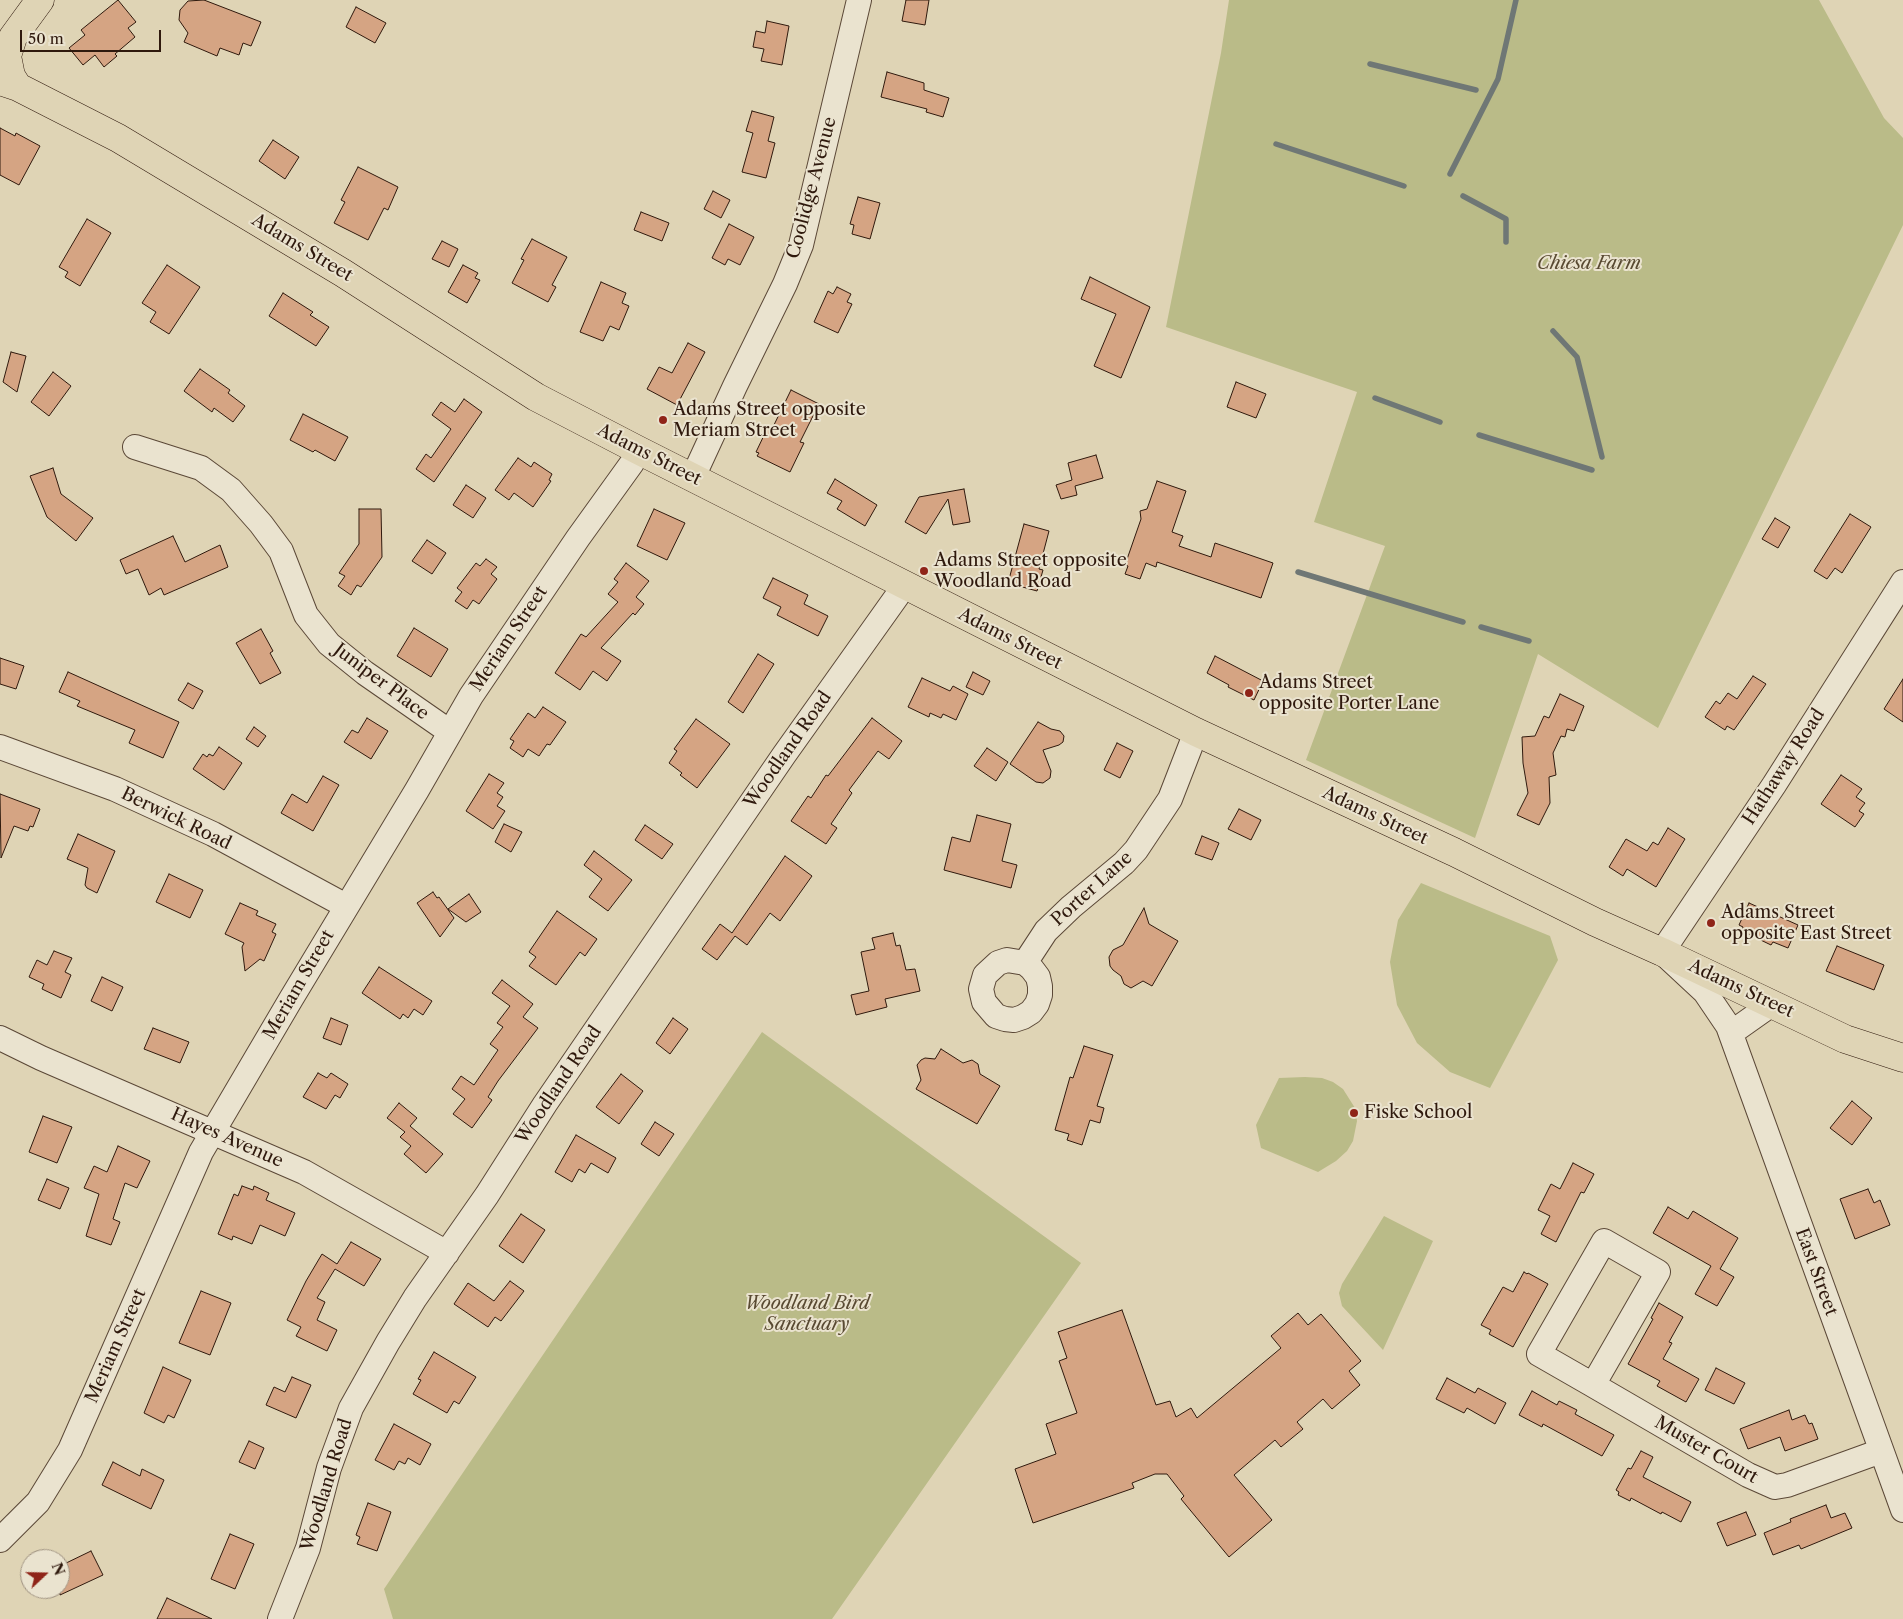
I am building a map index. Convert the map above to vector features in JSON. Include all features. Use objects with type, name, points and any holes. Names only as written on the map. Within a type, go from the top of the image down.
[{"type":"main road","points":[[0,31],[40,0]]},
{"type":"main road","name":"Adams Street","points":[[40,0],[13,36],[7,56],[11,76],[9,84],[124,141],[335,268],[536,397],[1054,662],[1196,732],[1454,852],[1595,922],[1845,1039],[1903,1058]]},
{"type":"street","name":"Coolidge Avenue","points":[[693,478],[785,284],[801,245],[859,0]]},
{"type":"street","name":"Juniper Place","points":[[134,447],[201,468],[231,490],[261,524],[281,551],[306,615],[329,644],[366,673],[450,732]]},
{"type":"street","name":"Meriam Street","points":[[0,1540],[38,1502],[70,1450],[201,1152],[471,696],[632,463],[638,450]]},
{"type":"street","name":"Woodland Road","points":[[280,1619],[306,1554],[332,1460],[351,1408],[388,1342],[487,1195],[545,1104],[904,585]]},
{"type":"street","name":"Hathaway Road","points":[[1662,952],[1774,786],[1900,592]]},
{"type":"street","name":"Porter Lane","points":[[1025,963],[1046,931],[1071,907],[1124,863],[1136,850],[1170,799],[1196,732]]},
{"type":"street","name":"Berwick Road","points":[[0,747],[115,789],[213,834],[346,906]]},
{"type":"street","name":"East Street","points":[[1662,952],[1705,992],[1728,1026],[1903,1510]]},
{"type":"street","points":[[1730,1033],[1772,1004]]},
{"type":"street","name":"Hayes Avenue","points":[[0,1038],[41,1058],[304,1172],[447,1252]]},
{"type":"street","name":"Muster Court","points":[[1593,1385],[1658,1272],[1604,1241],[1539,1354],[1744,1472],[1764,1483],[1775,1486],[1787,1485],[1882,1451]]},
{"type":"green space","name":"Chiesa Farm","points":[[1229,0],[1819,0],[1884,118],[1903,138],[1903,225],[1658,728],[1538,654],[1475,838],[1306,760],[1385,546],[1314,522],[1357,392],[1166,327],[1221,53]]},
{"type":"green space","points":[[1421,883],[1550,936],[1558,960],[1490,1088],[1450,1072],[1417,1043],[1397,1005],[1390,962],[1398,920]]},
{"type":"green space","name":"Woodland Bird Sanctuary","points":[[762,1032],[1081,1263],[832,1619],[393,1619],[384,1589]]},
{"type":"green space","points":[[1279,1078],[1322,1078],[1333,1082],[1343,1089],[1355,1108],[1357,1121],[1353,1141],[1347,1151],[1336,1161],[1318,1172],[1261,1148],[1256,1125]]},
{"type":"green space","points":[[1384,1216],[1433,1241],[1383,1350],[1342,1306],[1339,1293],[1342,1284]]},
{"type":"building","points":[[118,0],[136,22],[128,28],[135,37],[115,54],[117,56],[104,67],[95,55],[83,65],[69,48],[85,35],[81,30]]},
{"type":"building","points":[[204,0],[261,22],[251,46],[243,43],[239,55],[220,48],[217,56],[184,42],[188,33],[179,20],[180,10],[188,1]]},
{"type":"building","points":[[906,0],[929,0],[925,25],[902,21]]},
{"type":"building","points":[[356,7],[386,23],[375,43],[346,27]]},
{"type":"building","points":[[767,21],[789,26],[782,65],[761,61],[764,49],[753,47],[756,31],[765,33]]},
{"type":"building","points":[[887,72],[924,83],[924,90],[949,98],[943,117],[926,112],[927,109],[881,97]]},
{"type":"building","points":[[752,111],[774,117],[768,141],[775,143],[766,178],[742,172],[753,133],[746,131]]},
{"type":"building","points":[[0,128],[15,136],[16,133],[40,146],[19,185],[0,175]]},
{"type":"building","points":[[273,140],[299,157],[285,179],[259,161]]},
{"type":"building","points":[[358,167],[398,187],[388,210],[384,208],[368,240],[334,223],[345,202],[341,200]]},
{"type":"building","points":[[713,191],[730,200],[721,218],[704,209]]},
{"type":"building","points":[[858,197],[880,203],[870,239],[852,234],[854,225],[850,224]]},
{"type":"building","points":[[641,212],[669,223],[662,241],[634,230]]},
{"type":"building","points":[[87,219],[111,233],[80,286],[65,277],[68,272],[59,267]]},
{"type":"building","points":[[729,224],[754,237],[740,265],[728,259],[725,265],[712,258]]},
{"type":"building","points":[[532,239],[567,257],[552,285],[556,287],[548,302],[512,283],[524,260],[521,259]]},
{"type":"building","points":[[442,241],[458,249],[449,267],[432,259]]},
{"type":"building","points":[[167,265],[200,287],[169,334],[150,322],[156,312],[142,303]]},
{"type":"building","points":[[463,265],[478,273],[475,278],[480,280],[467,303],[448,292]]},
{"type":"building","points":[[1090,277],[1150,307],[1121,378],[1094,366],[1116,314],[1081,299]]},
{"type":"building","points":[[601,282],[626,293],[622,303],[629,306],[619,330],[610,326],[603,341],[580,332]]},
{"type":"building","points":[[837,287],[851,294],[847,302],[852,304],[838,333],[814,322],[828,291],[833,294]]},
{"type":"building","points":[[283,293],[313,312],[310,315],[329,327],[316,346],[269,316]]},
{"type":"building","points":[[688,343],[705,352],[677,405],[647,389],[659,367],[672,373]]},
{"type":"building","points":[[11,352],[26,356],[17,392],[3,382]]},
{"type":"building","points":[[200,369],[230,390],[228,393],[245,406],[233,422],[214,408],[212,412],[184,391]]},
{"type":"building","points":[[53,372],[71,386],[49,416],[31,402]]},
{"type":"building","points":[[1236,382],[1266,394],[1256,418],[1227,407]]},
{"type":"building","points":[[791,390],[819,404],[800,442],[804,443],[790,472],[757,456],[759,453],[756,452],[768,427],[772,429]]},
{"type":"building","points":[[464,399],[482,412],[434,482],[416,469],[426,454],[431,458],[451,429],[432,415],[441,402],[455,412]]},
{"type":"building","points":[[303,414],[348,437],[335,461],[315,450],[313,452],[290,440]]},
{"type":"building","points":[[1096,455],[1103,478],[1075,486],[1077,495],[1061,499],[1056,485],[1072,480],[1068,463]]},
{"type":"building","points":[[518,458],[531,467],[534,462],[552,474],[549,480],[551,481],[533,507],[514,493],[509,500],[495,490]]},
{"type":"building","points":[[53,468],[61,494],[93,518],[76,541],[47,517],[30,476]]},
{"type":"building","points":[[835,479],[877,505],[865,526],[837,509],[842,501],[827,493]]},
{"type":"building","points":[[1157,481],[1186,491],[1172,532],[1183,536],[1179,546],[1211,557],[1215,543],[1273,563],[1261,598],[1157,562],[1156,567],[1146,563],[1140,579],[1125,574],[1128,566],[1125,565],[1141,519],[1140,511],[1147,509]]},
{"type":"building","points":[[466,485],[486,498],[473,518],[453,505]]},
{"type":"building","points":[[964,489],[970,522],[953,525],[948,499],[926,534],[905,522],[919,497]]},
{"type":"building","points":[[359,509],[381,509],[382,557],[361,587],[357,585],[351,595],[338,586],[345,576],[339,573],[359,544]]},
{"type":"building","points":[[654,509],[685,523],[667,560],[637,546]]},
{"type":"building","points":[[1850,514],[1871,527],[1842,573],[1835,568],[1827,579],[1814,571]]},
{"type":"building","points":[[1775,518],[1790,527],[1778,548],[1762,539]]},
{"type":"building","points":[[1024,524],[1049,531],[1039,569],[1043,570],[1037,591],[1008,583]]},
{"type":"building","points":[[173,536],[185,562],[220,545],[228,567],[164,595],[161,588],[149,595],[138,569],[126,574],[120,560]]},
{"type":"building","points":[[427,540],[446,553],[432,574],[412,561]]},
{"type":"building","points":[[486,559],[497,567],[491,574],[497,579],[479,604],[473,600],[467,609],[455,601],[462,592],[457,588],[476,563],[480,566]]},
{"type":"building","points":[[626,563],[649,581],[636,597],[644,604],[635,615],[633,613],[601,648],[621,661],[607,681],[593,671],[580,690],[555,673],[581,634],[586,637],[618,602],[608,594],[618,582],[614,579]]},
{"type":"building","points":[[773,578],[808,595],[804,604],[828,616],[818,636],[777,615],[781,607],[763,598]]},
{"type":"building","points":[[414,628],[448,649],[431,677],[397,656]]},
{"type":"building","points":[[261,629],[273,651],[270,653],[281,673],[260,684],[236,643]]},
{"type":"building","points":[[758,654],[774,664],[743,713],[728,702]]},
{"type":"building","points":[[1215,656],[1263,681],[1254,700],[1228,687],[1229,685],[1207,673]]},
{"type":"building","points":[[0,658],[24,666],[16,689],[0,684]]},
{"type":"building","points":[[68,672],[179,722],[163,758],[129,743],[135,730],[77,706],[80,701],[59,692]]},
{"type":"building","points":[[973,672],[990,681],[983,695],[966,687]]},
{"type":"building","points":[[1753,676],[1766,684],[1734,730],[1727,726],[1725,730],[1705,717],[1716,701],[1720,704],[1728,693],[1737,699]]},
{"type":"building","points":[[922,678],[950,691],[953,686],[968,694],[956,720],[943,714],[941,718],[930,713],[929,717],[908,707]]},
{"type":"building","points":[[1903,679],[1903,722],[1884,709]]},
{"type":"building","points":[[188,683],[203,691],[193,709],[178,700]]},
{"type":"building","points":[[1560,694],[1584,706],[1574,731],[1567,729],[1565,737],[1561,736],[1553,753],[1556,775],[1549,777],[1550,803],[1539,825],[1517,815],[1528,793],[1523,763],[1522,737],[1535,736],[1544,716],[1549,718]]},
{"type":"building","points":[[543,707],[566,722],[550,745],[547,744],[539,756],[528,749],[523,757],[510,748],[514,741],[510,739],[528,713],[535,718]]},
{"type":"building","points":[[367,718],[388,731],[371,759],[344,742],[352,730],[358,733]]},
{"type":"building","points":[[872,718],[902,741],[889,759],[878,751],[849,790],[852,793],[831,824],[837,828],[826,844],[791,821],[808,796],[811,798],[826,775],[828,776]]},
{"type":"building","points":[[696,719],[730,744],[697,788],[680,775],[682,773],[669,763],[677,751],[674,749]]},
{"type":"building","points":[[1038,722],[1051,729],[1060,731],[1064,736],[1063,742],[1059,745],[1043,750],[1051,771],[1050,778],[1043,783],[1036,782],[1010,764]]},
{"type":"building","points":[[254,727],[266,736],[258,747],[246,739]]},
{"type":"building","points":[[1117,743],[1133,751],[1120,778],[1104,770]]},
{"type":"building","points":[[219,747],[242,763],[224,790],[193,769],[203,754],[207,757],[209,754],[213,756]]},
{"type":"building","points":[[987,748],[1008,762],[996,781],[974,766]]},
{"type":"building","points":[[489,774],[504,783],[497,793],[503,797],[497,806],[505,811],[493,829],[466,811]]},
{"type":"building","points":[[1841,775],[1862,789],[1856,797],[1865,803],[1859,811],[1864,814],[1855,827],[1821,804]]},
{"type":"building","points":[[323,776],[339,785],[313,831],[281,813],[292,794],[307,803]]},
{"type":"building","points":[[0,794],[40,809],[33,827],[30,826],[28,831],[14,826],[1,858]]},
{"type":"building","points":[[1239,809],[1261,820],[1251,840],[1228,829]]},
{"type":"building","points":[[977,815],[1011,824],[1002,861],[1017,865],[1011,888],[944,870],[952,837],[970,842]]},
{"type":"building","points":[[504,824],[522,832],[511,852],[495,842]]},
{"type":"building","points":[[645,825],[673,844],[662,859],[635,840]]},
{"type":"building","points":[[1668,828],[1685,839],[1656,887],[1627,869],[1623,876],[1609,867],[1626,839],[1647,851],[1653,842],[1658,845]]},
{"type":"building","points":[[78,834],[115,851],[97,893],[85,885],[88,868],[67,859]]},
{"type":"building","points":[[1202,836],[1219,843],[1212,860],[1195,854]]},
{"type":"building","points":[[594,851],[632,880],[608,911],[589,897],[602,879],[584,865]]},
{"type":"building","points":[[785,856],[812,876],[780,921],[770,913],[747,945],[735,936],[717,960],[702,949],[720,924],[732,933]]},
{"type":"building","points":[[169,874],[203,890],[190,918],[156,902]]},
{"type":"building","points":[[433,892],[437,898],[439,897],[454,918],[440,937],[417,903]]},
{"type":"building","points":[[469,894],[481,912],[466,922],[448,909]]},
{"type":"building","points":[[240,903],[258,911],[256,915],[276,924],[272,932],[276,934],[264,961],[260,959],[245,971],[242,947],[244,943],[225,934]]},
{"type":"building","points":[[1749,903],[1798,925],[1788,948],[1773,942],[1771,945],[1742,931],[1743,927],[1739,925]]},
{"type":"building","points":[[1144,908],[1149,924],[1178,941],[1152,986],[1143,981],[1131,988],[1124,984],[1121,976],[1110,966],[1109,957],[1113,950],[1123,945]]},
{"type":"building","points":[[557,911],[597,939],[585,956],[580,952],[556,985],[529,966],[536,957],[529,952]]},
{"type":"building","points":[[893,933],[896,946],[900,945],[906,970],[915,969],[920,991],[885,999],[887,1007],[856,1015],[851,995],[869,991],[861,952],[875,949],[872,938]]},
{"type":"building","points":[[1837,946],[1884,965],[1874,990],[1826,971]]},
{"type":"building","points":[[54,951],[72,958],[65,972],[71,975],[61,998],[42,989],[44,984],[29,977],[37,960],[47,965]]},
{"type":"building","points":[[379,967],[432,1001],[423,1015],[414,1009],[408,1018],[403,1014],[400,1019],[362,993]]},
{"type":"building","points":[[102,977],[123,987],[112,1011],[91,1001]]},
{"type":"building","points":[[502,980],[533,1004],[523,1017],[538,1028],[498,1081],[488,1097],[492,1100],[472,1128],[453,1114],[465,1099],[452,1089],[461,1076],[474,1085],[498,1050],[490,1044],[503,1027],[497,1023],[510,1006],[492,993]]},
{"type":"building","points":[[331,1018],[348,1025],[341,1045],[323,1038]]},
{"type":"building","points":[[673,1018],[688,1029],[670,1054],[656,1043]]},
{"type":"building","points":[[153,1028],[189,1042],[180,1063],[144,1049]]},
{"type":"building","points":[[1084,1046],[1113,1055],[1097,1106],[1104,1108],[1100,1123],[1090,1120],[1082,1145],[1067,1140],[1069,1134],[1055,1130],[1070,1077],[1073,1078]]},
{"type":"building","points":[[941,1049],[963,1063],[972,1060],[978,1064],[980,1074],[1000,1086],[977,1124],[916,1089],[921,1080],[917,1065],[925,1058],[935,1059]]},
{"type":"building","points":[[318,1073],[327,1078],[331,1073],[348,1084],[340,1098],[335,1095],[326,1109],[303,1097]]},
{"type":"building","points":[[621,1074],[643,1091],[619,1124],[596,1107]]},
{"type":"building","points":[[1852,1101],[1872,1118],[1852,1145],[1830,1128]]},
{"type":"building","points":[[399,1103],[417,1118],[410,1126],[443,1154],[426,1173],[404,1154],[411,1146],[400,1137],[405,1132],[387,1118]]},
{"type":"building","points":[[43,1116],[72,1127],[57,1163],[29,1152]]},
{"type":"building","points":[[655,1122],[674,1134],[659,1156],[641,1144]]},
{"type":"building","points":[[576,1135],[616,1158],[608,1173],[591,1163],[585,1173],[579,1169],[572,1182],[555,1172]]},
{"type":"building","points":[[118,1146],[150,1161],[137,1188],[125,1183],[113,1219],[120,1222],[111,1245],[86,1236],[99,1194],[84,1188],[94,1166],[107,1172]]},
{"type":"building","points":[[1573,1163],[1594,1174],[1584,1193],[1581,1192],[1556,1242],[1541,1234],[1550,1216],[1538,1210],[1551,1184],[1560,1189]]},
{"type":"building","points":[[47,1179],[69,1188],[60,1209],[38,1200]]},
{"type":"building","points":[[242,1186],[253,1190],[254,1186],[269,1193],[266,1200],[295,1213],[285,1236],[260,1225],[252,1244],[233,1236],[232,1240],[218,1234],[234,1194],[238,1196]]},
{"type":"building","points":[[1868,1189],[1874,1203],[1880,1200],[1890,1225],[1855,1239],[1840,1199]]},
{"type":"building","points":[[1668,1207],[1688,1219],[1693,1211],[1738,1238],[1720,1269],[1734,1277],[1717,1306],[1695,1294],[1711,1266],[1653,1233]]},
{"type":"building","points":[[521,1214],[545,1230],[523,1263],[499,1246]]},
{"type":"building","points":[[351,1242],[381,1259],[364,1286],[335,1269],[317,1298],[325,1302],[317,1320],[337,1330],[327,1351],[296,1336],[301,1327],[287,1320],[322,1254],[337,1264]]},
{"type":"building","points":[[1524,1272],[1548,1284],[1513,1347],[1489,1334],[1491,1330],[1481,1325],[1503,1287],[1513,1292]]},
{"type":"building","points":[[510,1281],[524,1291],[501,1321],[495,1317],[488,1327],[454,1304],[468,1283],[494,1301]]},
{"type":"building","points":[[201,1291],[231,1303],[210,1355],[179,1343]]},
{"type":"building","points":[[1659,1303],[1683,1317],[1669,1342],[1672,1343],[1663,1359],[1699,1379],[1686,1402],[1657,1386],[1660,1381],[1628,1364],[1653,1319],[1651,1318]]},
{"type":"building","points":[[1122,1310],[1156,1405],[1170,1401],[1176,1417],[1191,1408],[1197,1418],[1281,1348],[1271,1336],[1298,1313],[1308,1325],[1321,1314],[1361,1361],[1349,1371],[1360,1385],[1332,1409],[1323,1399],[1297,1422],[1303,1429],[1281,1447],[1275,1440],[1234,1475],[1272,1520],[1229,1557],[1181,1499],[1184,1496],[1167,1474],[1155,1474],[1132,1483],[1134,1488],[1033,1523],[1015,1469],[1056,1454],[1046,1424],[1077,1413],[1059,1361],[1067,1358],[1058,1332]]},
{"type":"building","points":[[434,1352],[476,1377],[459,1404],[454,1401],[447,1413],[413,1394],[421,1380],[418,1379]]},
{"type":"building","points":[[163,1367],[191,1380],[174,1418],[168,1415],[164,1423],[144,1413]]},
{"type":"building","points":[[1716,1368],[1745,1383],[1734,1404],[1705,1390]]},
{"type":"building","points":[[292,1377],[311,1385],[296,1418],[266,1405],[274,1387],[285,1392]]},
{"type":"building","points":[[1447,1378],[1475,1393],[1478,1388],[1506,1403],[1495,1424],[1467,1408],[1464,1413],[1436,1399]]},
{"type":"building","points":[[1532,1391],[1557,1405],[1559,1401],[1577,1410],[1575,1414],[1614,1435],[1602,1456],[1543,1424],[1542,1427],[1519,1415]]},
{"type":"building","points":[[1789,1410],[1792,1420],[1805,1415],[1809,1424],[1812,1423],[1818,1439],[1785,1451],[1780,1437],[1748,1449],[1740,1429]]},
{"type":"building","points":[[394,1424],[431,1444],[420,1465],[408,1458],[405,1464],[399,1461],[394,1470],[375,1460]]},
{"type":"building","points":[[249,1441],[264,1448],[255,1469],[239,1462]]},
{"type":"building","points":[[1641,1451],[1653,1457],[1643,1477],[1691,1502],[1681,1522],[1631,1498],[1630,1501],[1618,1495],[1619,1492],[1616,1490],[1628,1468],[1631,1469]]},
{"type":"building","points":[[113,1462],[140,1476],[142,1469],[164,1480],[151,1509],[102,1485]]},
{"type":"building","points":[[368,1503],[391,1512],[377,1551],[357,1544],[360,1537],[356,1535]]},
{"type":"building","points":[[1826,1505],[1831,1518],[1845,1513],[1852,1528],[1801,1549],[1799,1545],[1773,1555],[1764,1533],[1791,1522],[1790,1519]]},
{"type":"building","points":[[1746,1512],[1756,1535],[1727,1546],[1717,1523]]},
{"type":"building","points":[[230,1534],[254,1544],[235,1589],[211,1579]]},
{"type":"building","points":[[91,1551],[103,1575],[70,1590],[70,1561]]},
{"type":"building","points":[[167,1598],[212,1619],[157,1619]]},
{"type":"waterway","points":[[1450,174],[1498,79],[1516,0]]},
{"type":"waterway","points":[[1370,64],[1476,90]]},
{"type":"waterway","points":[[1276,144],[1404,186]]},
{"type":"waterway","points":[[1463,196],[1506,219],[1506,242]]},
{"type":"waterway","points":[[1553,331],[1577,357],[1602,457]]},
{"type":"waterway","points":[[1375,398],[1440,422]]},
{"type":"waterway","points":[[1479,435],[1592,470]]},
{"type":"waterway","points":[[1298,572],[1463,622]]},
{"type":"waterway","points":[[1481,627],[1529,641]]},
{"type":"place","name":"Adams Street opposite Meriam Street","points":[[663,420]]},
{"type":"place","name":"Adams Street opposite Woodland Road","points":[[924,571]]},
{"type":"place","name":"Adams Street opposite Porter Lane","points":[[1249,693]]},
{"type":"place","name":"Adams Street opposite East Street","points":[[1711,923]]},
{"type":"place","name":"Fiske School","points":[[1354,1113]]}]
